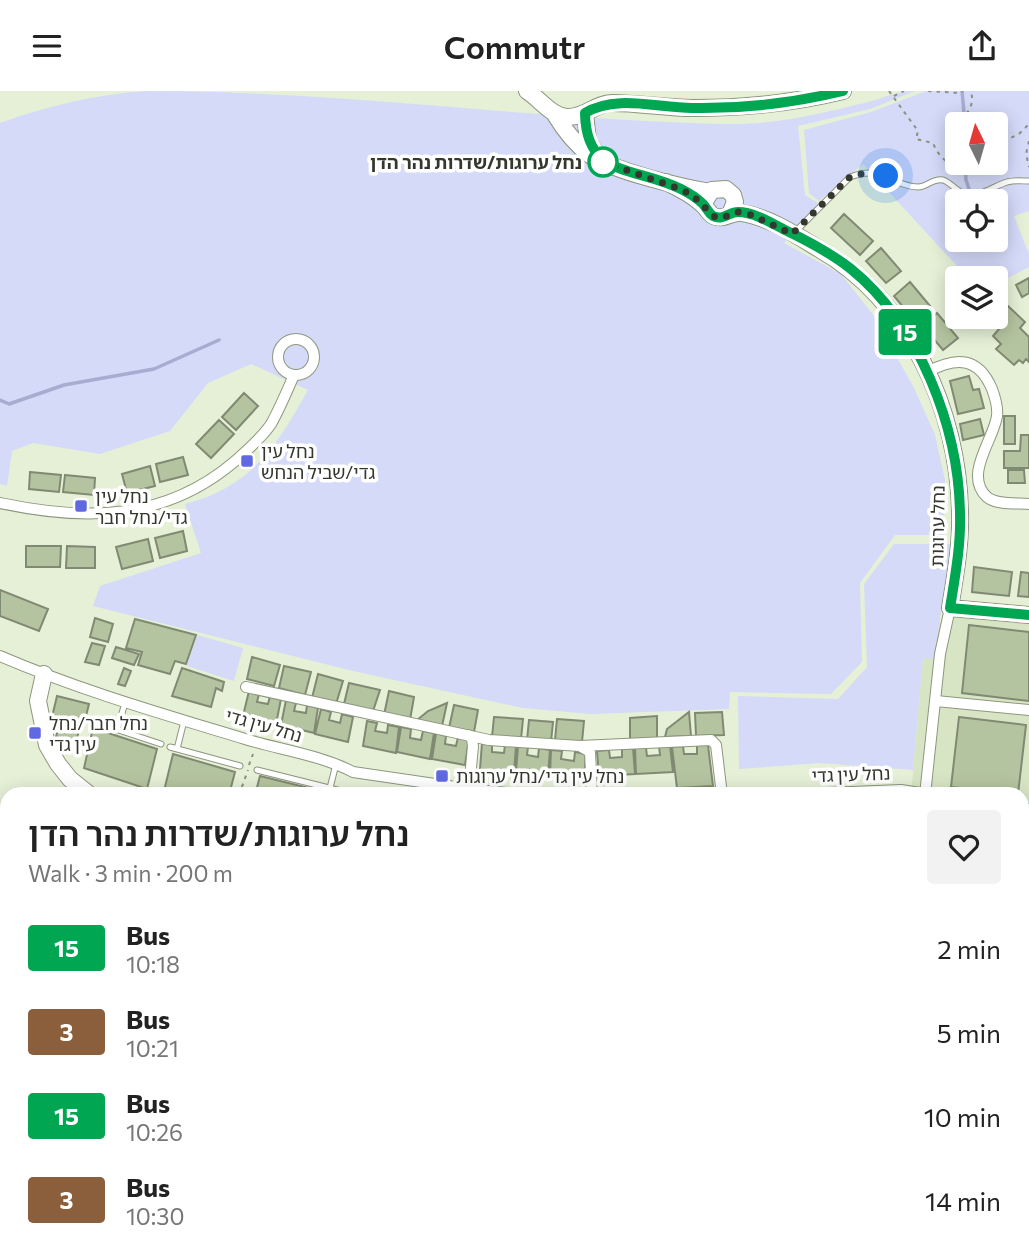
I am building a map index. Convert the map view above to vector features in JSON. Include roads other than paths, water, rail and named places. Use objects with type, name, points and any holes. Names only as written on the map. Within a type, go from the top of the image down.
[{"type":"street","points":[[600,91],[590,110],[588,141],[603,162]]},
{"type":"street","points":[[554,113],[571,117],[612,103],[692,108],[749,106],[806,100],[843,91]]},
{"type":"street","points":[[535,93],[579,146],[603,162],[708,199],[715,217],[722,218],[733,208],[733,195],[726,189],[717,188],[708,199]]},
{"type":"street","name":"נחל ערוגות","points":[[733,208],[792,234],[851,269],[876,294],[914,345],[944,417],[958,477],[959,553],[940,654],[929,787]]},
{"type":"street","points":[[927,372],[944,363],[966,362],[980,368],[995,397],[997,416],[979,464],[985,496],[1029,504]]},
{"type":"street","points":[[0,503],[46,512],[114,514],[156,505],[188,493],[219,475],[256,443],[270,425],[294,375]]},
{"type":"street","points":[[950,608],[1029,615]]},
{"type":"street","name":"נחל עין גדי","points":[[0,656],[125,702],[336,763],[354,772],[456,787]]},
{"type":"street","points":[[44,674],[38,701],[47,745],[58,764],[80,787]]},
{"type":"street","points":[[246,687],[489,740],[580,746],[711,740],[716,745],[721,787]]},
{"type":"street","points":[[936,701],[1029,710]]},
{"type":"street","points":[[468,736],[472,739],[473,746],[469,787]]},
{"type":"street","points":[[580,746],[590,752],[592,787]]},
{"type":"street","points":[[418,787],[419,781]]},
{"type":"lane","points":[[792,234],[850,177],[859,174],[876,173],[920,187],[939,179],[966,194],[976,194],[1014,180],[1029,181]]},
{"type":"lane","points":[[117,730],[125,702]]},
{"type":"lane","points":[[88,720],[161,744]]},
{"type":"lane","points":[[184,721],[173,748],[240,766]]},
{"type":"lane","points":[[330,787],[336,763]]},
{"type":"lane","points":[[257,770],[326,787]]},
{"type":"waterway","points":[[962,91],[964,112]]},
{"type":"waterway","points":[[966,175],[969,189]]},
{"type":"waterway","points":[[0,400],[9,404],[64,385],[154,369],[219,340]]},
{"type":"place","name":"נחל ערוגות/שדרות נהר הדן","points":[[603,162]]},
{"type":"place","name":"נחל עין גדי/שביל הנחש","points":[[247,461]]},
{"type":"place","name":"נחל עין גדי/נחל חבר","points":[[81,506]]},
{"type":"place","name":"נחל חבר/נחל עין גדי","points":[[35,733]]},
{"type":"place","name":"נחל עין גדי/נחל ערוגות","points":[[442,776]]}]
